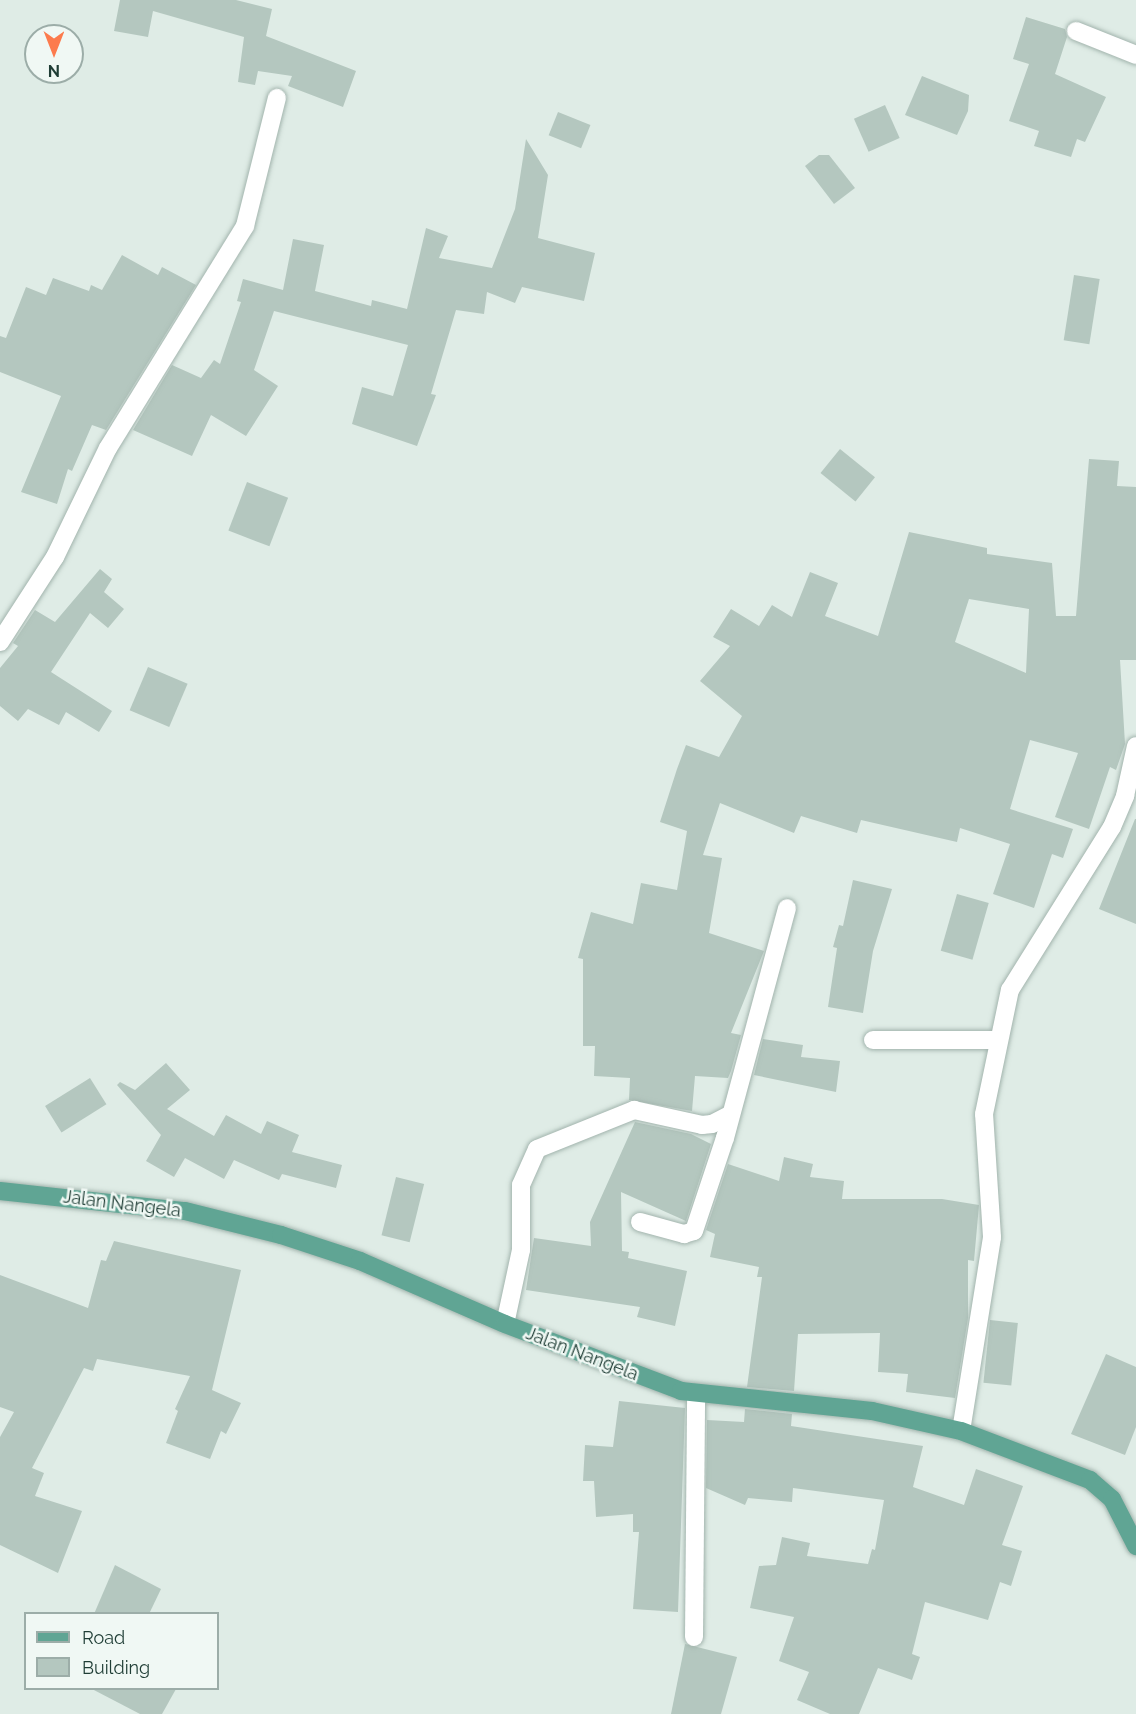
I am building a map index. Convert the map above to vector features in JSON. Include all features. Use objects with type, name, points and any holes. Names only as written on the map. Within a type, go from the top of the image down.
[{"type":"main road","name":"Jalan Nangela","points":[[0,1191],[185,1211],[281,1235],[360,1261],[505,1324],[648,1380],[696,1395],[872,1411],[961,1431],[1090,1480],[1112,1499],[1136,1546]]},
{"type":"street","points":[[1076,31],[1136,55]]},
{"type":"street","points":[[0,642],[55,557],[108,448],[244,226],[277,98]]},
{"type":"street","points":[[961,1431],[992,1237],[984,1114],[998,1040],[1017,975],[1119,811],[1136,746]]},
{"type":"street","points":[[640,1222],[684,1234],[694,1231],[787,908]]},
{"type":"street","points":[[873,1040],[998,1040]]},
{"type":"street","points":[[505,1324],[518,1273],[521,1185],[537,1149],[544,1144],[634,1110],[702,1125],[712,1124],[728,1116]]},
{"type":"street","points":[[694,1637],[696,1395]]},
{"type":"building","points":[[120,0],[236,0],[272,9],[266,36],[356,71],[343,107],[288,86],[292,76],[258,71],[255,85],[238,82],[244,37],[153,11],[148,37],[114,31]]},
{"type":"building","points":[[1026,17],[1065,29],[1067,37],[1055,74],[1106,97],[1085,142],[1077,139],[1071,157],[1034,146],[1039,131],[1009,121],[1029,64],[1013,59]]},
{"type":"building","points":[[922,76],[969,95],[968,111],[957,135],[905,115]]},
{"type":"building","points":[[885,105],[900,138],[869,152],[854,119]]},
{"type":"building","points":[[558,112],[590,125],[581,148],[549,135]]},
{"type":"building","points":[[526,139],[548,175],[538,238],[595,253],[584,301],[522,287],[515,303],[487,292],[484,314],[456,310],[431,394],[436,395],[417,446],[352,424],[362,387],[393,396],[408,345],[274,311],[254,370],[278,386],[246,436],[211,415],[192,456],[133,430],[172,365],[201,378],[214,360],[220,364],[241,302],[237,301],[243,279],[283,290],[293,239],[324,245],[315,291],[371,306],[372,300],[407,309],[426,228],[448,236],[439,258],[492,268],[515,209]]},
{"type":"building","points":[[819,155],[829,155],[855,188],[834,204],[805,166]]},
{"type":"building","points":[[122,255],[158,275],[162,267],[196,285],[106,430],[92,425],[72,471],[68,469],[57,504],[21,492],[61,396],[0,372],[0,336],[6,338],[26,287],[46,295],[53,278],[89,291],[91,285],[102,290]]},
{"type":"building","points":[[1074,275],[1100,279],[1089,344],[1064,340]]},
{"type":"building","points":[[840,449],[875,477],[855,501],[820,473]]},
{"type":"building","points":[[1089,459],[1119,461],[1117,486],[1136,487],[1136,660],[1120,660],[1125,744],[1116,770],[1110,767],[1089,829],[1055,817],[1078,753],[1030,740],[1010,809],[1073,829],[1063,858],[1052,854],[1034,908],[993,894],[1010,844],[960,828],[957,842],[861,820],[857,833],[801,816],[794,833],[720,803],[703,855],[722,858],[709,933],[764,951],[731,1033],[741,1035],[728,1078],[695,1076],[692,1111],[629,1100],[630,1078],[594,1076],[595,1046],[583,1046],[583,959],[578,958],[591,912],[633,924],[641,883],[677,890],[687,831],[660,822],[677,769],[686,745],[719,757],[742,716],[700,681],[730,646],[713,637],[731,609],[759,626],[772,605],[792,617],[810,572],[838,583],[825,616],[878,636],[909,532],[987,548],[987,554],[1052,563],[1056,616],[1076,616]],"holes":[[[969,599],[1029,609],[1026,673],[955,642]]]},
{"type":"building","points":[[247,482],[288,498],[269,546],[228,531]]},
{"type":"building","points":[[100,569],[112,579],[104,592],[124,609],[108,628],[90,613],[51,672],[112,711],[99,732],[66,712],[59,725],[28,709],[18,721],[0,706],[0,668],[18,646],[13,643],[35,610],[55,622]]},
{"type":"building","points":[[148,667],[188,684],[169,727],[130,710]]},
{"type":"building","points":[[1136,819],[1136,924],[1099,909]]},
{"type":"building","points":[[853,880],[892,889],[873,951],[863,1013],[828,1007],[837,948],[833,947],[839,925],[843,926]]},
{"type":"building","points":[[957,894],[989,903],[972,960],[941,951]]},
{"type":"building","points":[[763,1039],[803,1045],[801,1057],[840,1061],[836,1092],[754,1075]]},
{"type":"building","points":[[166,1063],[190,1090],[167,1109],[214,1136],[226,1115],[261,1134],[267,1121],[299,1135],[292,1152],[342,1165],[336,1188],[282,1174],[279,1180],[234,1160],[224,1179],[185,1158],[174,1177],[146,1161],[161,1135],[117,1085],[120,1082],[135,1090]]},
{"type":"building","points":[[90,1078],[106,1104],[61,1132],[45,1106]]},
{"type":"building","points":[[635,1122],[691,1134],[711,1144],[686,1221],[621,1192],[622,1251],[629,1252],[628,1258],[687,1271],[675,1326],[637,1317],[640,1307],[526,1290],[534,1238],[591,1246],[590,1222]]},
{"type":"building","points":[[784,1157],[813,1164],[810,1177],[844,1181],[842,1199],[942,1199],[979,1205],[974,1261],[968,1260],[968,1318],[955,1398],[906,1392],[908,1374],[878,1372],[880,1333],[798,1334],[794,1391],[747,1387],[762,1277],[757,1277],[759,1267],[710,1257],[715,1234],[706,1230],[728,1164],[779,1181]]},
{"type":"building","points":[[396,1177],[424,1184],[410,1242],[381,1235]]},
{"type":"building","points":[[114,1241],[241,1270],[212,1390],[241,1403],[226,1434],[221,1431],[210,1459],[166,1443],[178,1411],[175,1409],[190,1376],[97,1359],[93,1371],[84,1368],[32,1468],[44,1473],[35,1496],[82,1511],[58,1573],[0,1545],[0,1437],[14,1412],[0,1407],[0,1275],[88,1308],[101,1260],[106,1261]]},
{"type":"building","points":[[990,1320],[1018,1323],[1011,1386],[983,1383]]},
{"type":"building","points":[[1106,1354],[1136,1367],[1136,1427],[1125,1455],[1071,1434]]},
{"type":"building","points":[[619,1401],[685,1408],[678,1612],[633,1609],[639,1532],[633,1532],[633,1514],[596,1517],[594,1481],[583,1481],[585,1445],[613,1447]]},
{"type":"building","points":[[745,1409],[792,1414],[791,1426],[923,1446],[913,1487],[964,1505],[976,1469],[1023,1486],[1002,1545],[1022,1551],[1011,1586],[1000,1582],[988,1620],[925,1602],[912,1654],[920,1657],[912,1680],[878,1668],[859,1714],[830,1714],[797,1700],[809,1672],[779,1661],[794,1617],[750,1608],[759,1566],[776,1565],[782,1537],[810,1543],[807,1556],[868,1564],[872,1549],[875,1550],[884,1500],[793,1488],[792,1502],[748,1498],[745,1505],[706,1488],[707,1420],[744,1422]]},
{"type":"building","points":[[115,1565],[161,1589],[150,1612],[95,1612]]},
{"type":"building","points":[[685,1644],[737,1657],[721,1714],[671,1714]]},
{"type":"building","points":[[94,1690],[175,1690],[162,1714],[140,1714]]}]
